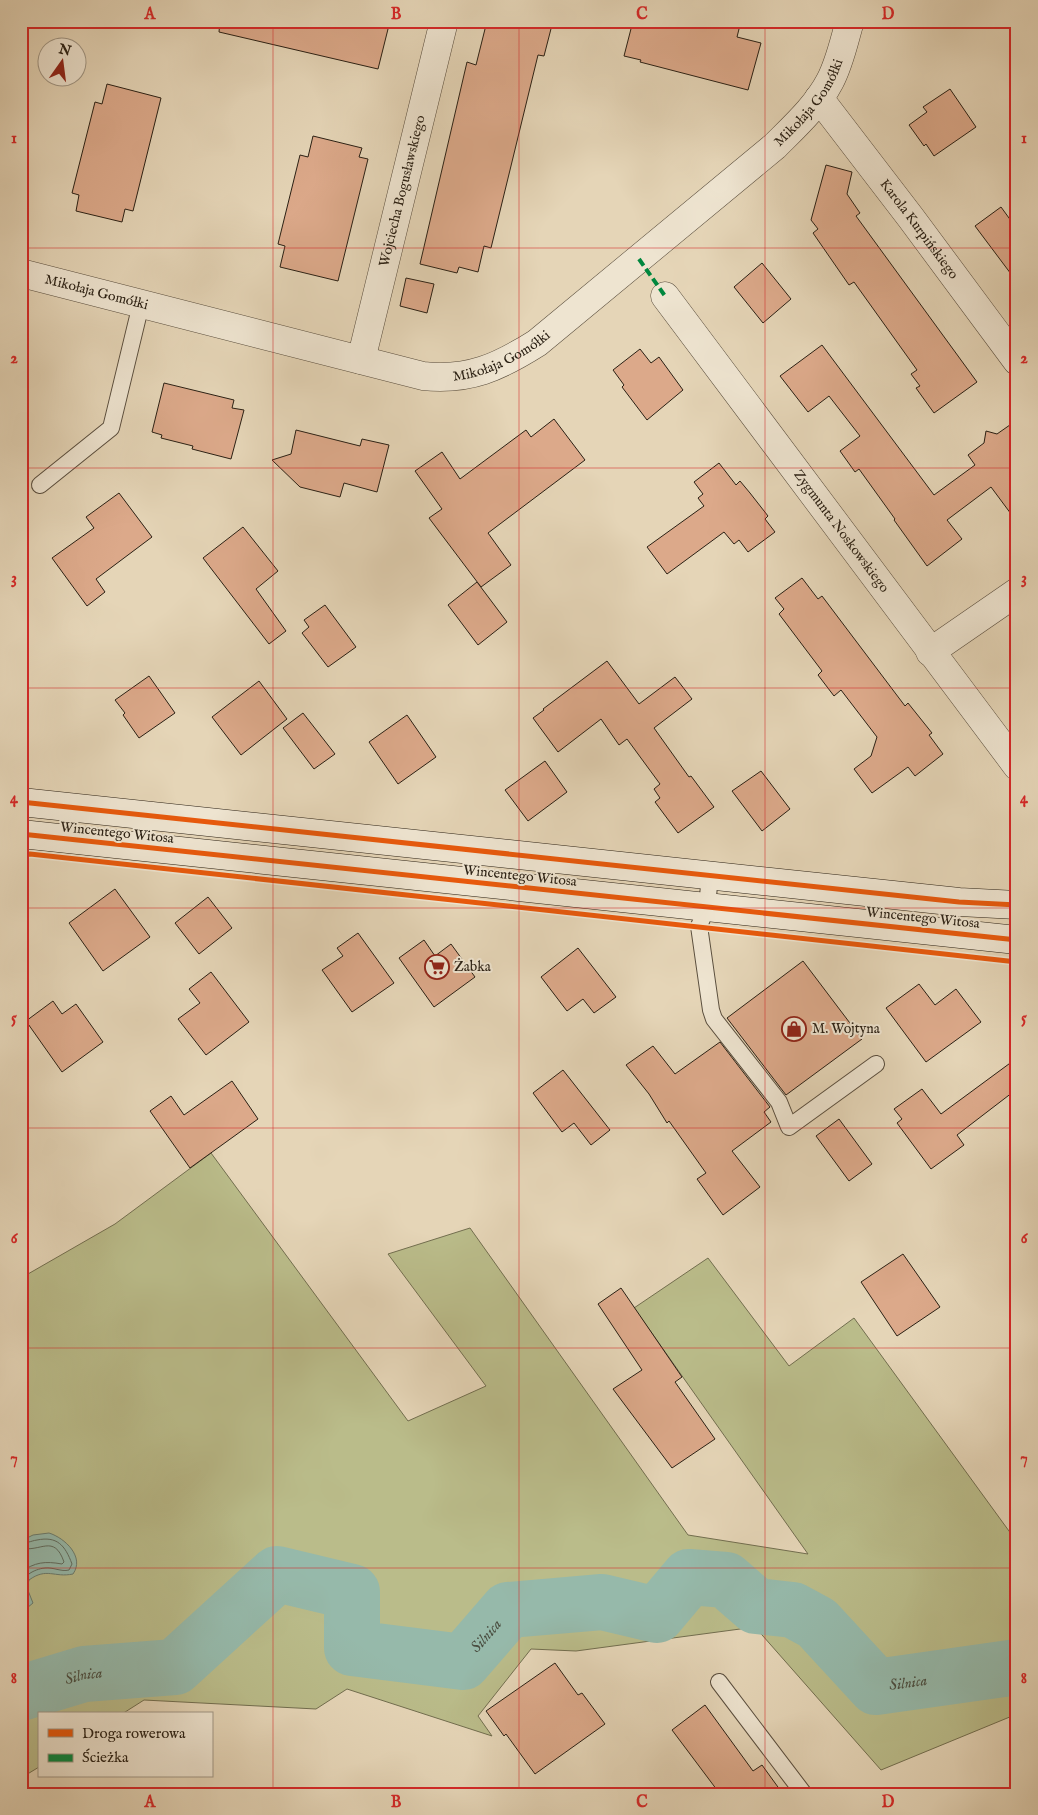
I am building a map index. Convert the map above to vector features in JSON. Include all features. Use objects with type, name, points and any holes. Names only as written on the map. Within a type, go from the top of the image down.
[{"type":"street","name":"Wojciecha Bogusławskiego","points":[[361,360],[444,21]]},
{"type":"street","name":"Mikołaja Gomółki","points":[[21,273],[423,376],[440,378],[470,375],[493,368],[537,343],[754,165],[798,123],[819,98],[830,81],[838,63],[850,21]]},
{"type":"street","name":"Karola Kurpińskiego","points":[[819,98],[1017,361]]},
{"type":"street","name":"Zygmunta Noskowskiego","points":[[665,296],[1017,766]]},
{"type":"street","points":[[930,652],[1017,592]]},
{"type":"street","name":"Wincentego Witosa","points":[[21,802],[959,902],[1017,906]]},
{"type":"street","name":"Wincentego Witosa","points":[[21,834],[1017,940]]},
{"type":"lane","points":[[40,486],[110,428],[141,304]]},
{"type":"lane","points":[[710,875],[707,907],[699,926],[711,1010],[714,1019],[778,1102],[789,1127],[876,1064]]},
{"type":"lane","points":[[719,1682],[804,1794]]},
{"type":"path","points":[[21,46],[28,21]]},
{"type":"green space","points":[[211,1153],[408,1421],[486,1386],[388,1254],[470,1228],[688,1535],[808,1554],[634,1308],[708,1258],[789,1366],[854,1318],[1017,1542],[1017,1714],[881,1770],[755,1627],[576,1651],[531,1649],[478,1716],[492,1736],[347,1689],[316,1709],[144,1700],[125,1712],[38,1712],[38,1768],[21,1778],[21,1278],[115,1224]]},
{"type":"water","points":[[49,1533],[61,1539],[72,1549],[77,1561],[76,1568],[73,1574],[46,1573],[29,1580],[27,1588],[33,1603],[27,1608],[21,1609],[21,1536],[27,1538],[33,1535]]},
{"type":"building","points":[[220,21],[390,21],[378,69],[219,32]]},
{"type":"building","points":[[487,21],[553,21],[544,56],[538,55],[491,248],[484,246],[478,272],[459,267],[457,273],[420,264],[467,62],[476,65]]},
{"type":"building","points":[[633,21],[724,21],[740,25],[737,37],[761,43],[748,90],[640,62],[641,60],[624,56]]},
{"type":"building","points":[[107,84],[161,98],[133,211],[125,209],[122,222],[76,211],[79,195],[72,193],[95,102],[102,104]]},
{"type":"building","points":[[950,89],[976,127],[934,156],[926,144],[924,146],[909,125],[927,112],[923,107]]},
{"type":"building","points":[[313,136],[362,148],[359,157],[368,159],[338,281],[280,267],[285,246],[278,244],[300,155],[308,157]]},
{"type":"building","points":[[826,165],[852,172],[847,194],[860,213],[856,216],[977,382],[934,413],[916,388],[920,386],[911,374],[917,370],[854,282],[849,285],[813,233],[818,229],[811,220]]},
{"type":"building","points":[[1001,207],[1017,229],[1017,282],[975,226]]},
{"type":"building","points":[[762,263],[791,299],[763,323],[734,287]]},
{"type":"building","points":[[406,278],[434,284],[427,313],[400,306]]},
{"type":"building","points":[[822,345],[934,495],[975,465],[968,455],[984,443],[986,431],[997,434],[1017,420],[1017,522],[991,487],[947,520],[962,539],[927,566],[859,469],[855,472],[840,451],[860,436],[829,396],[808,412],[780,376]]},
{"type":"building","points":[[640,349],[651,363],[659,357],[683,390],[647,420],[622,387],[624,385],[613,370]]},
{"type":"building","points":[[164,383],[234,400],[232,408],[244,410],[231,459],[192,449],[193,446],[161,438],[162,435],[152,432]]},
{"type":"building","points":[[554,419],[585,460],[488,533],[511,565],[481,587],[429,518],[442,509],[415,471],[442,452],[460,479],[526,430],[531,437]]},
{"type":"building","points":[[296,430],[360,446],[362,439],[389,445],[377,492],[344,483],[340,497],[300,487],[272,460],[291,454]]},
{"type":"building","points":[[719,463],[736,485],[740,481],[750,493],[768,516],[765,519],[775,532],[748,552],[739,540],[734,544],[724,532],[667,574],[647,547],[704,506],[698,498],[703,494],[694,482]]},
{"type":"building","points":[[119,493],[152,537],[96,579],[105,592],[87,606],[52,558],[94,528],[86,517]]},
{"type":"building","points":[[243,527],[278,571],[256,589],[286,631],[269,644],[203,558]]},
{"type":"building","points":[[802,578],[818,599],[822,596],[905,706],[908,703],[932,733],[929,735],[943,754],[915,776],[908,767],[872,793],[854,769],[871,756],[877,737],[841,690],[834,696],[818,675],[822,671],[779,614],[784,609],[775,598]]},
{"type":"building","points":[[477,582],[507,622],[478,645],[448,605]]},
{"type":"building","points":[[325,605],[356,647],[328,667],[302,633],[309,627],[304,620]]},
{"type":"building","points":[[607,661],[639,704],[675,677],[692,699],[654,728],[689,777],[691,776],[714,807],[678,833],[655,802],[660,798],[654,789],[660,784],[627,739],[619,745],[601,719],[558,752],[533,718]]},
{"type":"building","points":[[149,676],[175,713],[139,738],[123,715],[125,713],[115,700]]},
{"type":"building","points":[[259,681],[287,719],[241,755],[212,717]]},
{"type":"building","points":[[303,713],[335,754],[314,769],[283,728]]},
{"type":"building","points":[[407,715],[436,757],[398,784],[369,742]]},
{"type":"building","points":[[545,761],[567,792],[528,821],[505,790]]},
{"type":"building","points":[[761,771],[790,809],[762,831],[732,791]]},
{"type":"building","points":[[115,889],[150,937],[103,971],[69,923]]},
{"type":"building","points":[[208,897],[232,928],[199,954],[175,923]]},
{"type":"building","points":[[358,933],[394,983],[352,1012],[322,970],[343,956],[337,948]]},
{"type":"building","name":"Żabka","points":[[424,940],[435,956],[451,944],[475,977],[434,1007],[399,958]]},
{"type":"building","points":[[578,948],[616,997],[594,1013],[583,999],[567,1011],[541,977]]},
{"type":"building","name":"M. Wojtyna","points":[[803,961],[862,1039],[786,1095],[727,1018]]},
{"type":"building","points":[[211,972],[249,1022],[206,1055],[178,1019],[200,1003],[189,989]]},
{"type":"building","points":[[919,984],[935,1005],[956,989],[981,1022],[926,1062],[886,1008]]},
{"type":"building","points":[[53,1001],[62,1014],[76,1004],[103,1042],[62,1072],[26,1021]]},
{"type":"building","points":[[720,1042],[770,1107],[764,1112],[771,1122],[732,1151],[760,1187],[723,1215],[697,1179],[706,1173],[669,1121],[667,1123],[649,1094],[626,1065],[653,1046],[675,1074]]},
{"type":"building","points":[[1017,1058],[1017,1089],[957,1135],[964,1145],[931,1169],[897,1123],[902,1119],[894,1109],[922,1089],[941,1114]]},
{"type":"building","points":[[563,1070],[610,1130],[591,1145],[574,1123],[562,1132],[533,1093]]},
{"type":"building","points":[[232,1081],[258,1119],[190,1168],[150,1111],[171,1096],[184,1115]]},
{"type":"building","points":[[839,1119],[872,1164],[849,1181],[816,1136]]},
{"type":"building","points":[[903,1254],[940,1307],[897,1336],[861,1282]]},
{"type":"building","points":[[621,1288],[682,1377],[675,1382],[715,1439],[672,1468],[613,1389],[642,1370],[598,1304]]},
{"type":"building","points":[[555,1663],[578,1695],[582,1693],[605,1724],[535,1774],[506,1734],[504,1736],[486,1711]]},
{"type":"building","points":[[705,1705],[753,1771],[762,1765],[783,1794],[720,1794],[672,1730]]},
{"type":"waterway","name":"Silnica","points":[[21,1693],[84,1674],[175,1667],[277,1574],[352,1592],[352,1648],[463,1662],[508,1610],[602,1602],[657,1615],[689,1577],[726,1580],[756,1606],[793,1610],[817,1623],[876,1687],[1017,1667]]},
{"type":"marked path","points":[[639,259],[665,296]]},
{"type":"cycle path","points":[[21,802],[959,902],[1017,905]]},
{"type":"cycle path","points":[[21,834],[1017,940]]},
{"type":"cycle path","points":[[21,856],[30,854],[1017,962]]},
{"type":"place","name":"Żabka","points":[[437,967]]},
{"type":"place","name":"M. Wojtyna","points":[[794,1029]]}]
